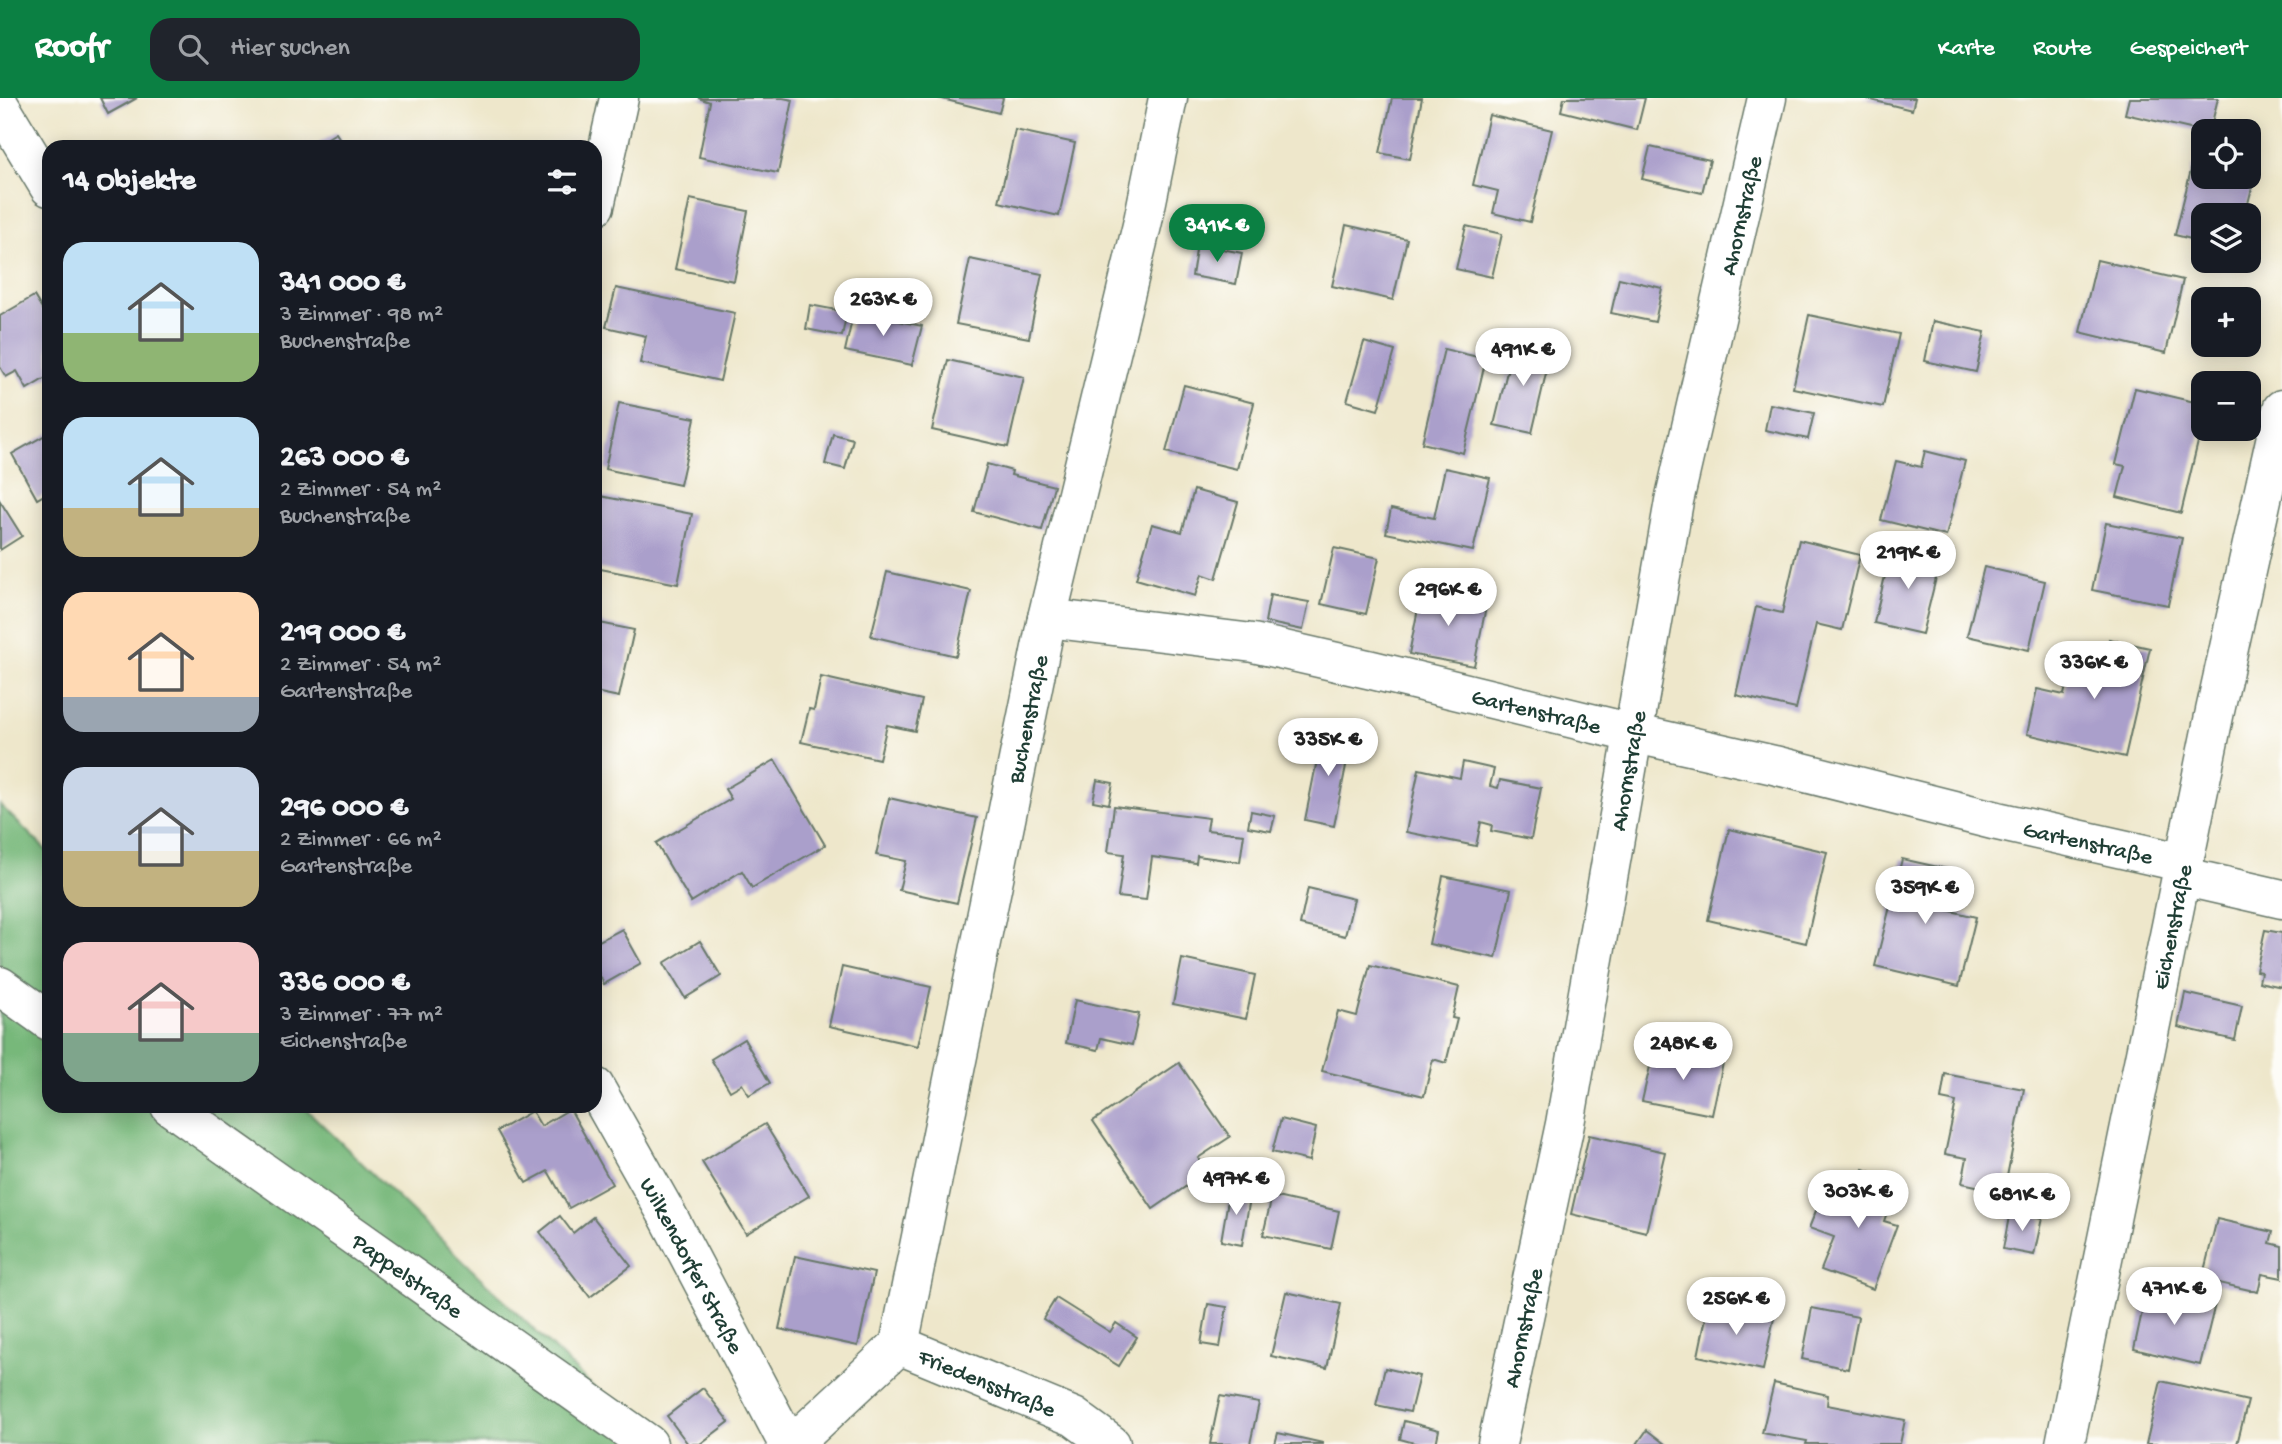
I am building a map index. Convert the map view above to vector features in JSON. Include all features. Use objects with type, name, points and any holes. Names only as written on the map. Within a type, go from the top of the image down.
[{"type":"street","points":[[602,174],[619,98]]},
{"type":"street","name":"Buchenstraße","points":[[900,1345],[1047,618],[1143,221],[1168,98]]},
{"type":"street","name":"Ahornstraße","points":[[1497,1444],[1565,1124],[1674,501],[1767,98]]},
{"type":"street","points":[[0,106],[42,175]]},
{"type":"street","name":"Eichenstraße","points":[[2065,1444],[2218,698],[2282,409]]},
{"type":"street","name":"Gartenstraße","points":[[1047,618],[1253,643],[1373,670],[1997,821],[2282,899]]},
{"type":"street","points":[[0,986],[42,1016]]},
{"type":"street","name":"Wilkendorfer Straße","points":[[602,1099],[669,1218],[788,1444]]},
{"type":"street","name":"Pappelstraße","points":[[180,1113],[648,1444]]},
{"type":"street","points":[[793,1444],[900,1345]]},
{"type":"street","name":"Friedensstraße","points":[[900,1345],[1074,1417],[1111,1444]]},
{"type":"green space","points":[[0,805],[42,846],[42,1113],[310,1113],[652,1444],[0,1444]]},
{"type":"building","points":[[100,98],[137,98],[108,114]]},
{"type":"building","points":[[698,98],[793,100],[778,173],[699,157],[710,102]]},
{"type":"building","points":[[938,98],[1003,98],[999,113]]},
{"type":"building","points":[[1392,98],[1422,98],[1410,159],[1380,153]]},
{"type":"building","points":[[1564,98],[1645,98],[1637,130],[1561,111]]},
{"type":"building","points":[[1863,98],[1915,98],[1912,110]]},
{"type":"building","points":[[2129,98],[2218,98],[2213,119],[2191,119],[2191,129],[2125,114]]},
{"type":"building","points":[[1489,115],[1552,130],[1530,222],[1493,213],[1498,191],[1473,185]]},
{"type":"building","points":[[1015,130],[1075,143],[1059,216],[999,202]]},
{"type":"building","points":[[336,133],[340,140],[324,140]]},
{"type":"building","points":[[1650,147],[1710,160],[1702,193],[1642,179]]},
{"type":"building","points":[[2191,170],[2191,189],[2252,189],[2248,203],[2191,203],[2191,239],[2175,235]]},
{"type":"building","points":[[690,199],[748,211],[734,281],[675,269]]},
{"type":"building","points":[[1346,225],[1407,239],[1393,300],[1332,286]]},
{"type":"building","points":[[1466,226],[1502,234],[1492,277],[1456,269]]},
{"type":"building","points":[[1197,244],[1242,253],[1236,284],[1192,276]]},
{"type":"building","points":[[970,259],[1042,274],[1029,338],[956,324]]},
{"type":"building","points":[[2097,260],[2183,280],[2166,353],[2080,332]]},
{"type":"building","points":[[1619,278],[1662,288],[1655,322],[1611,313]]},
{"type":"building","points":[[616,288],[735,313],[720,381],[640,363],[646,336],[606,327]]},
{"type":"building","points":[[34,296],[42,309],[42,380],[27,389],[17,371],[6,377],[0,367],[0,316]]},
{"type":"building","points":[[810,305],[847,312],[842,336],[806,329]]},
{"type":"building","points":[[854,311],[922,326],[912,365],[845,351]]},
{"type":"building","points":[[1809,315],[1899,334],[1883,407],[1793,388]]},
{"type":"building","points":[[1933,321],[1985,332],[1976,372],[1925,361]]},
{"type":"building","points":[[1364,342],[1395,351],[1378,410],[1347,401]]},
{"type":"building","points":[[1514,343],[1551,352],[1532,433],[1494,425]]},
{"type":"building","points":[[1444,349],[1486,359],[1463,453],[1422,443]]},
{"type":"building","points":[[948,360],[1024,377],[1008,447],[932,430]]},
{"type":"building","points":[[1184,385],[1254,403],[1237,469],[1166,452]]},
{"type":"building","points":[[2135,388],[2191,401],[2191,441],[2198,441],[2181,513],[2117,497],[2125,466],[2116,464]]},
{"type":"building","points":[[619,403],[695,418],[680,485],[605,469]]},
{"type":"building","points":[[1770,404],[1814,413],[1808,439],[1765,430]]},
{"type":"building","points":[[833,434],[853,439],[845,469],[825,464]]},
{"type":"building","points":[[42,437],[42,496],[37,499],[12,454]]},
{"type":"building","points":[[1925,451],[1965,461],[1946,536],[1881,520],[1896,461],[1921,467]]},
{"type":"building","points":[[987,464],[1012,471],[1011,475],[1054,486],[1042,530],[974,512]]},
{"type":"building","points":[[1445,468],[1490,478],[1473,551],[1386,533],[1391,509],[1434,518]]},
{"type":"building","points":[[1194,490],[1238,502],[1216,579],[1202,574],[1195,596],[1136,579],[1152,524],[1182,532]]},
{"type":"building","points":[[602,496],[692,514],[678,584],[602,569]]},
{"type":"building","points":[[0,501],[22,536],[0,550]]},
{"type":"building","points":[[2106,523],[2182,538],[2168,605],[2092,590]]},
{"type":"building","points":[[1799,540],[1860,555],[1842,630],[1816,624],[1796,709],[1736,695],[1756,607],[1782,613]]},
{"type":"building","points":[[1909,546],[1942,554],[1922,634],[1874,623],[1889,559],[1905,562]]},
{"type":"building","points":[[1334,548],[1379,558],[1366,614],[1321,604]]},
{"type":"building","points":[[1984,567],[2045,581],[2029,650],[1967,636]]},
{"type":"building","points":[[887,572],[971,591],[956,656],[871,636]]},
{"type":"building","points":[[1422,589],[1487,602],[1474,666],[1409,654]]},
{"type":"building","points":[[1270,595],[1309,602],[1303,630],[1265,622]]},
{"type":"building","points":[[602,623],[634,630],[619,697],[602,693]]},
{"type":"building","points":[[2109,639],[2150,648],[2125,757],[2027,734],[2037,689],[2064,695],[2074,651],[2104,658]]},
{"type":"building","points":[[821,677],[922,700],[915,731],[887,725],[879,759],[801,742],[809,709],[814,710]]},
{"type":"building","points":[[1323,730],[1352,736],[1334,826],[1305,820]]},
{"type":"building","points":[[775,760],[825,845],[752,888],[742,871],[691,902],[656,843],[731,799],[725,789]]},
{"type":"building","points":[[1463,762],[1494,769],[1490,786],[1498,788],[1500,780],[1541,788],[1531,839],[1491,831],[1492,825],[1481,822],[1476,846],[1406,832],[1419,769],[1460,778]]},
{"type":"building","points":[[1097,780],[1113,783],[1109,804],[1093,801]]},
{"type":"building","points":[[889,798],[977,818],[957,903],[899,890],[906,861],[876,855]]},
{"type":"building","points":[[1114,806],[1209,818],[1207,830],[1244,834],[1240,862],[1197,856],[1196,863],[1152,857],[1146,900],[1118,897],[1124,854],[1108,852]]},
{"type":"building","points":[[1251,811],[1275,816],[1271,831],[1248,827]]},
{"type":"building","points":[[1729,829],[1827,852],[1806,943],[1708,920]]},
{"type":"building","points":[[1902,859],[1956,871],[1947,910],[1976,917],[1959,986],[1875,966]]},
{"type":"building","points":[[1443,876],[1511,890],[1496,958],[1429,944]]},
{"type":"building","points":[[1308,888],[1354,899],[1345,936],[1300,925]]},
{"type":"building","points":[[622,929],[641,963],[604,984],[602,939]]},
{"type":"building","points":[[2265,930],[2282,933],[2282,987],[2259,982],[2261,972],[2256,971]]},
{"type":"building","points":[[700,941],[721,976],[685,998],[664,963]]},
{"type":"building","points":[[1182,959],[1255,975],[1246,1019],[1173,1004]]},
{"type":"building","points":[[1370,965],[1459,987],[1452,1018],[1457,1019],[1446,1063],[1433,1059],[1424,1096],[1322,1071],[1338,1011],[1357,1016]]},
{"type":"building","points":[[842,967],[931,987],[918,1046],[829,1026]]},
{"type":"building","points":[[2185,993],[2242,1006],[2235,1040],[2178,1027]]},
{"type":"building","points":[[1075,1000],[1139,1014],[1132,1045],[1101,1038],[1098,1050],[1066,1043]]},
{"type":"building","points":[[744,1039],[770,1083],[749,1095],[742,1084],[730,1091],[711,1059]]},
{"type":"building","points":[[1654,1049],[1723,1063],[1712,1115],[1642,1101]]},
{"type":"building","points":[[1179,1063],[1230,1137],[1198,1158],[1207,1172],[1153,1209],[1093,1121]]},
{"type":"building","points":[[1945,1074],[2024,1089],[2004,1192],[1962,1183],[1967,1158],[1945,1154],[1956,1102],[1941,1099]]},
{"type":"building","points":[[528,1113],[533,1113],[541,1126],[563,1113],[572,1113],[612,1184],[569,1208],[548,1171],[526,1183],[497,1131]]},
{"type":"building","points":[[1281,1119],[1316,1128],[1309,1161],[1272,1152]]},
{"type":"building","points":[[765,1124],[809,1196],[746,1234],[702,1162]]},
{"type":"building","points":[[1589,1135],[1665,1152],[1646,1232],[1571,1214]]},
{"type":"building","points":[[1863,1169],[1898,1182],[1884,1221],[1897,1225],[1873,1289],[1821,1270],[1834,1237],[1809,1228],[1822,1196],[1850,1206]]},
{"type":"building","points":[[1230,1188],[1251,1192],[1242,1245],[1221,1241]]},
{"type":"building","points":[[1272,1196],[1339,1211],[1331,1249],[1263,1235]]},
{"type":"building","points":[[2010,1211],[2042,1218],[2034,1255],[2003,1249]]},
{"type":"building","points":[[560,1216],[573,1233],[593,1217],[631,1266],[590,1297],[540,1232]]},
{"type":"building","points":[[2217,1219],[2273,1232],[2270,1243],[2282,1246],[2282,1278],[2262,1274],[2258,1292],[2202,1279]]},
{"type":"building","points":[[795,1256],[874,1273],[858,1346],[779,1329]]},
{"type":"building","points":[[2147,1289],[2215,1304],[2200,1365],[2134,1349]]},
{"type":"building","points":[[1286,1292],[1341,1304],[1327,1368],[1271,1356]]},
{"type":"building","points":[[1056,1298],[1110,1332],[1116,1323],[1137,1337],[1119,1366],[1043,1319]]},
{"type":"building","points":[[1709,1303],[1774,1318],[1763,1370],[1698,1356]]},
{"type":"building","points":[[1208,1304],[1227,1307],[1220,1347],[1201,1344]]},
{"type":"building","points":[[1812,1308],[1858,1317],[1848,1369],[1802,1359]]},
{"type":"building","points":[[1385,1368],[1419,1376],[1410,1412],[1376,1405]]},
{"type":"building","points":[[2161,1381],[2248,1401],[2237,1444],[2146,1444]]},
{"type":"building","points":[[1774,1383],[1828,1395],[1827,1405],[1905,1420],[1900,1444],[1806,1444],[1807,1441],[1762,1433]]},
{"type":"building","points":[[703,1388],[729,1422],[700,1444],[688,1444],[667,1416]]},
{"type":"building","points":[[1220,1396],[1259,1403],[1250,1444],[1210,1444]]},
{"type":"building","points":[[1404,1421],[1439,1430],[1436,1444],[1418,1444],[1400,1439]]},
{"type":"building","points":[[1647,1430],[1665,1444],[1637,1444]]},
{"type":"building","points":[[1278,1433],[1323,1443],[1323,1444],[1275,1444]]}]
